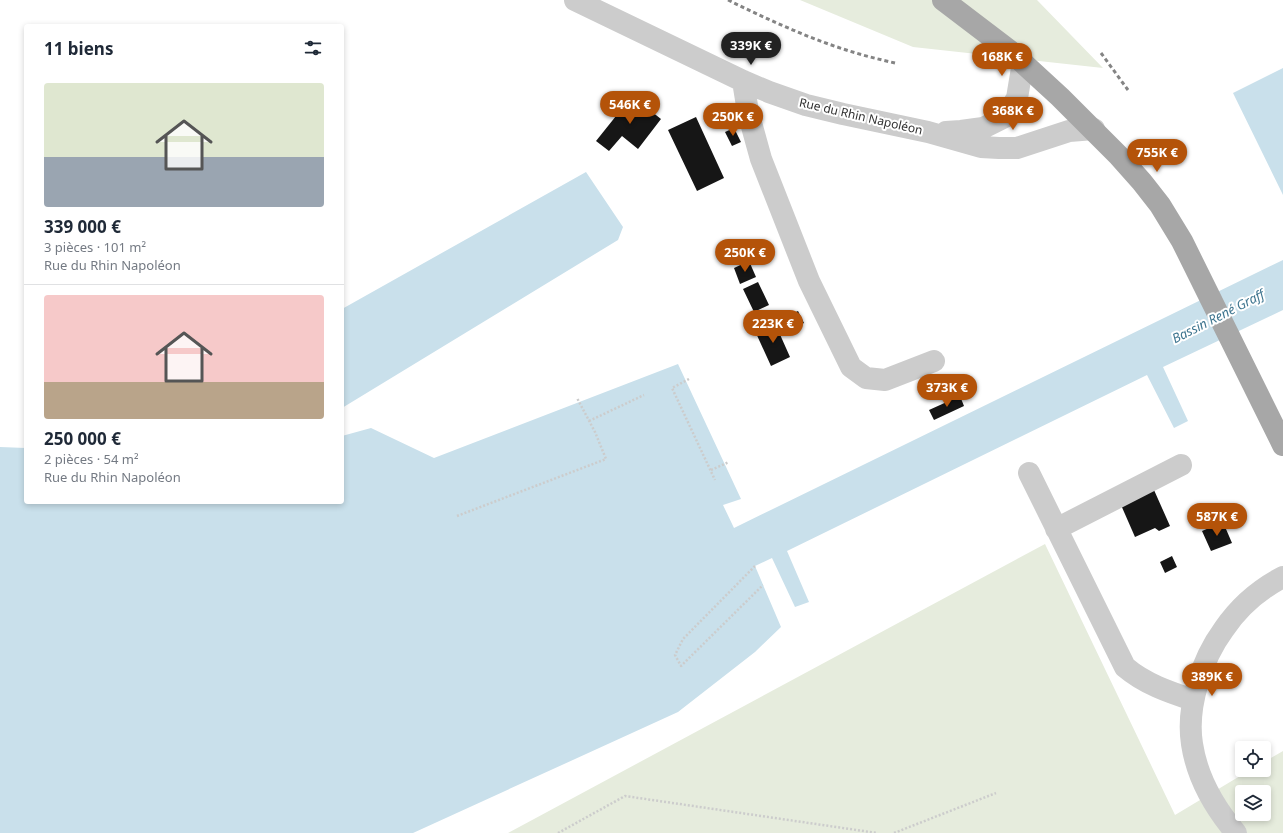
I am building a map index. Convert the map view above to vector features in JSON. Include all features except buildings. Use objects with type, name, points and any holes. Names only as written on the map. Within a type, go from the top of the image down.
[{"type":"main road","points":[[943,0],[1016,57],[1094,129],[1142,182],[1160,205],[1182,241],[1283,445]]},
{"type":"street","name":"Rue du Rhin Napoléon","points":[[575,0],[743,81],[806,105],[928,132],[981,147],[1018,148],[1069,131],[1094,129]]},
{"type":"street","name":"Rue du Rhin Napoléon","points":[[928,132],[961,131],[983,128],[1004,117],[1017,98],[1016,57]]},
{"type":"street","points":[[743,81],[748,112],[761,159],[809,281],[851,367],[866,378],[885,380],[934,361]]},
{"type":"street","points":[[1056,529],[1181,465]]},
{"type":"street","points":[[1029,473],[1125,667],[1136,676],[1157,687],[1193,700]]},
{"type":"street","points":[[1236,833],[1226,821],[1205,786],[1196,764],[1192,743],[1191,720],[1193,700],[1204,665],[1224,629],[1241,608],[1269,584],[1283,577]]},
{"type":"path","points":[[689,379],[672,388],[715,480]]},
{"type":"path","points":[[589,421],[644,395]]},
{"type":"path","points":[[457,516],[606,459],[595,432],[577,398]]},
{"type":"path","points":[[711,470],[729,462]]},
{"type":"path","points":[[755,566],[683,638],[675,655],[681,666],[763,585]]},
{"type":"path","points":[[894,833],[996,793]]},
{"type":"path","points":[[558,833],[625,796],[878,833]]},
{"type":"green space","points":[[800,0],[1037,0],[1103,68],[913,47]]},
{"type":"green space","points":[[1045,544],[1175,815],[1238,777],[1271,777],[1271,758],[1283,751],[1283,833],[508,833]]},
{"type":"water","points":[[1283,68],[1283,195],[1233,93]]},
{"type":"water","points":[[586,172],[623,227],[618,240],[344,407],[344,308]]},
{"type":"water","name":"Bassin René Graff","points":[[1283,260],[1283,310],[1163,367],[1188,421],[1174,428],[1147,375],[787,551],[809,602],[795,607],[772,558],[755,566],[781,627],[755,652],[678,712],[413,833],[0,833],[0,447],[24,448],[24,504],[344,504],[344,435],[371,428],[434,458],[678,364],[741,499],[723,505],[734,528]]},
{"type":"railway","points":[[728,0],[807,36],[840,48],[895,63]]},
{"type":"railway","points":[[1101,53],[1128,90]]}]
